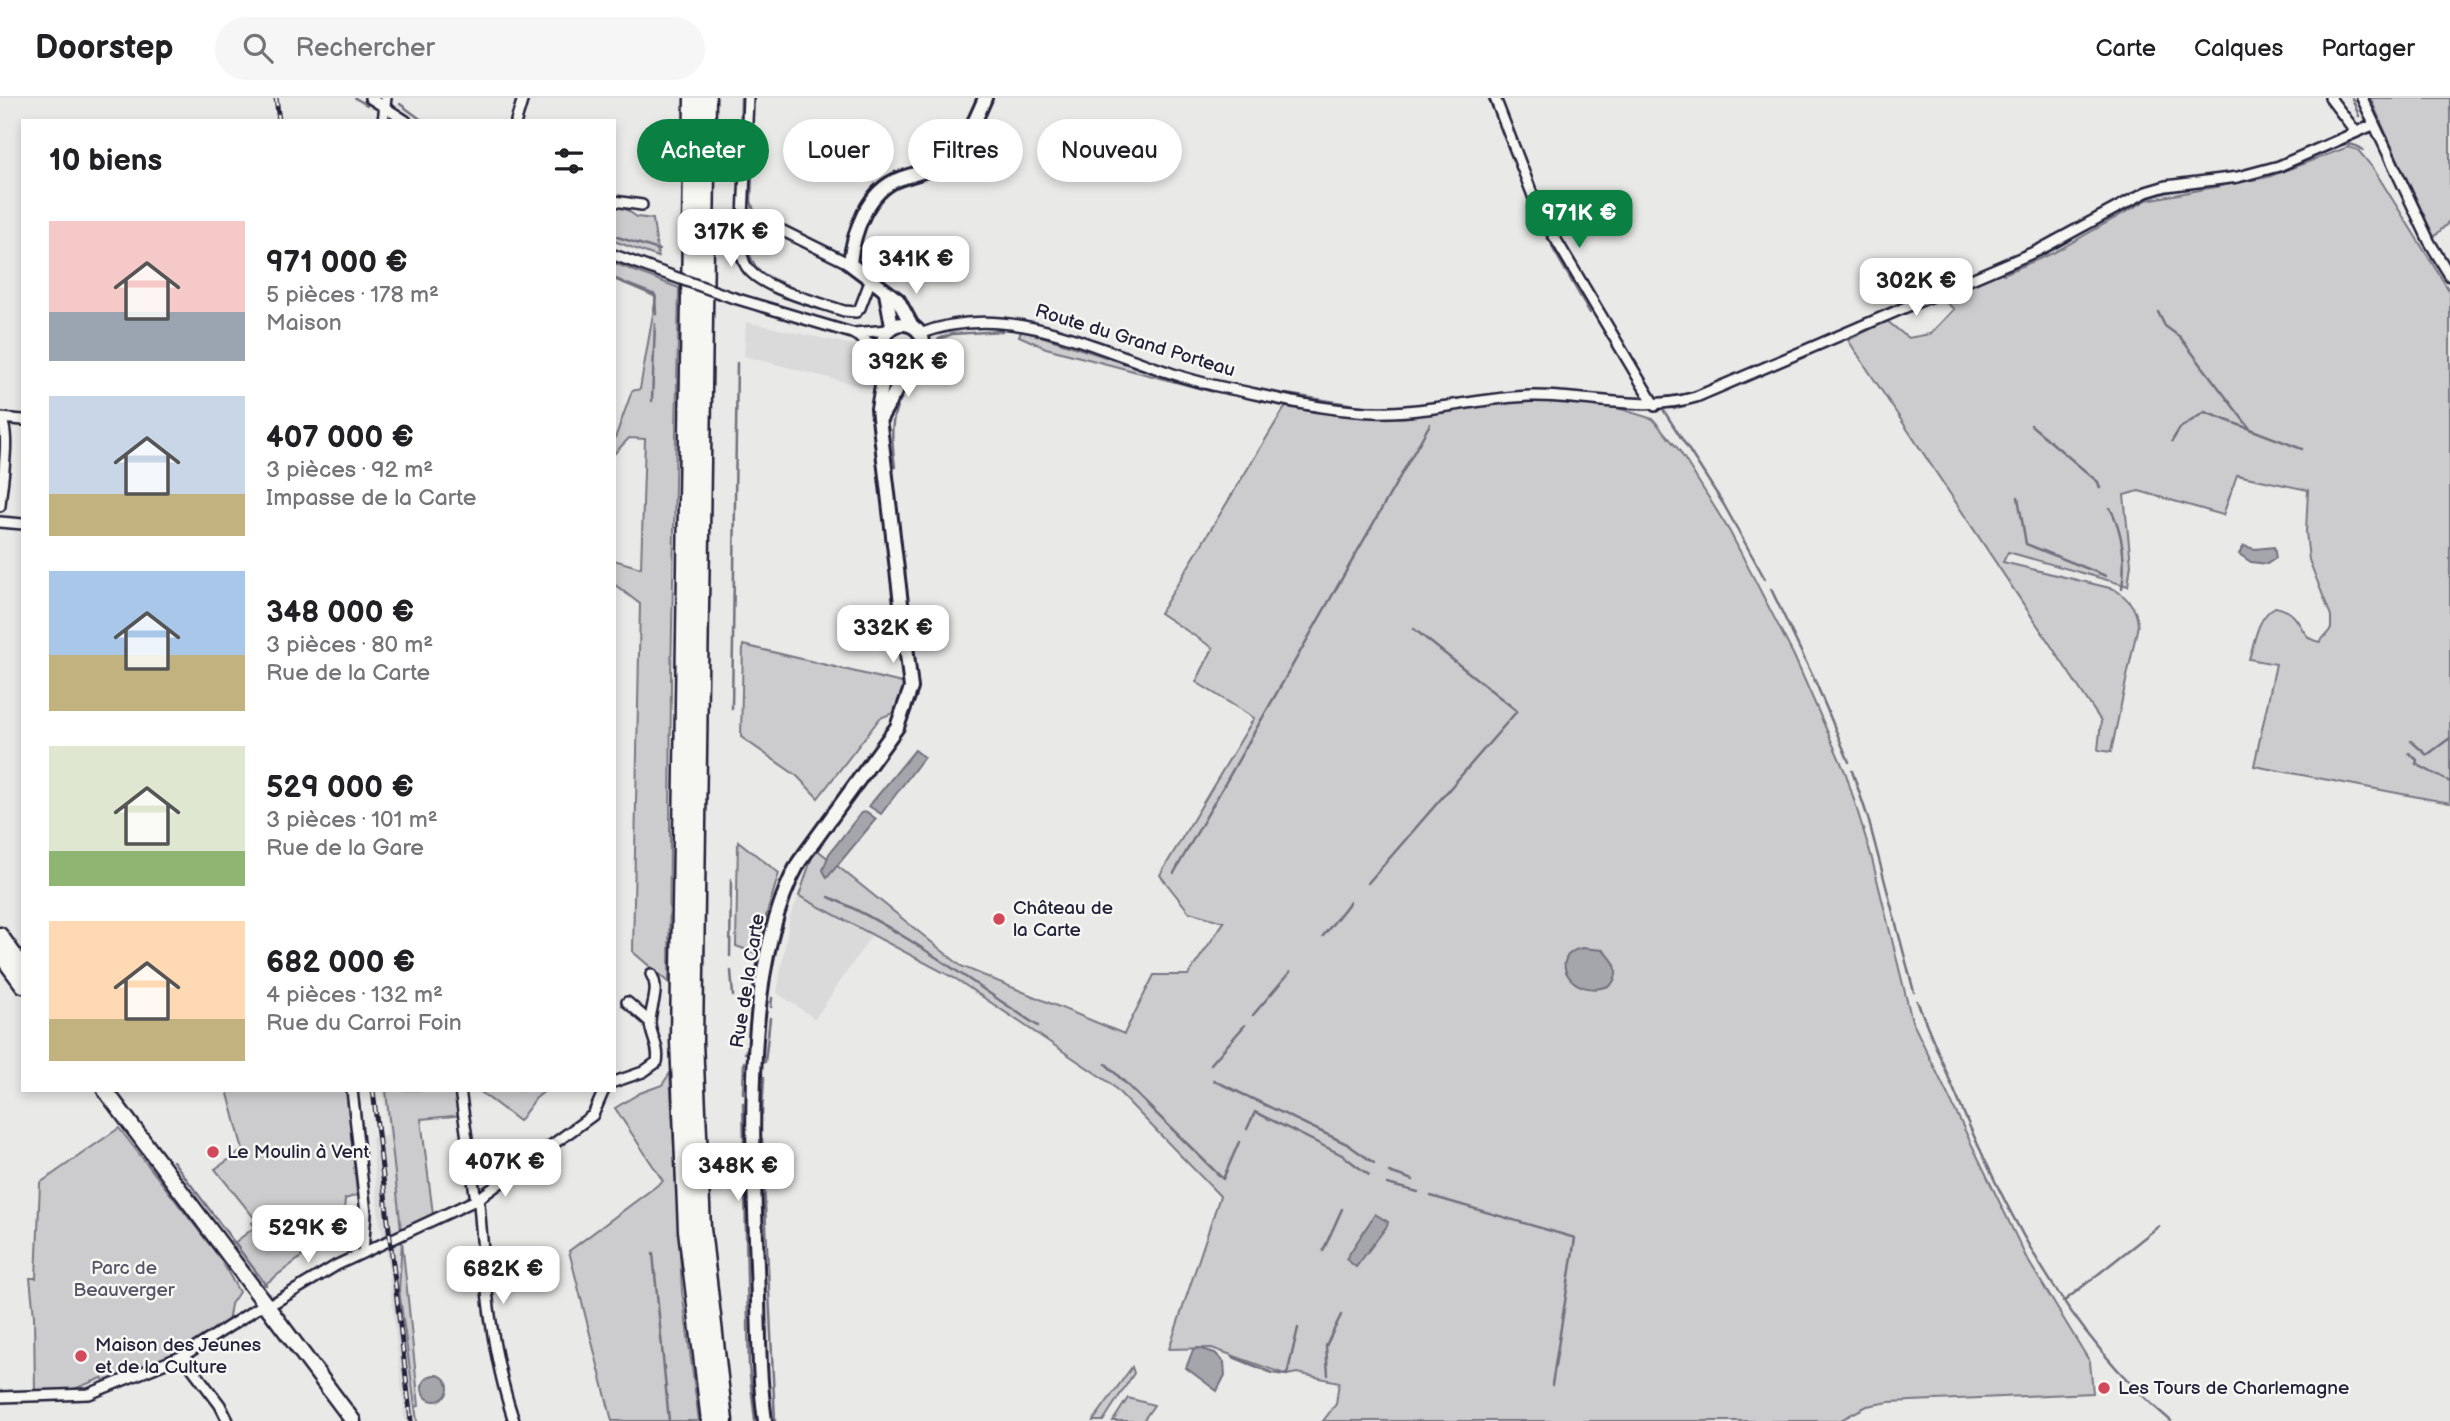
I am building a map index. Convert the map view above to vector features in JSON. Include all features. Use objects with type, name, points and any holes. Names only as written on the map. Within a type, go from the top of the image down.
[{"type":"highway","points":[[692,98],[679,1041],[687,1230],[710,1421]]},
{"type":"highway","points":[[707,98],[694,1028],[702,1229],[724,1421]]},
{"type":"main road","points":[[0,935],[21,964]]},
{"type":"main road","points":[[0,954],[21,982]]},
{"type":"main road","points":[[107,1093],[353,1421]]},
{"type":"street","points":[[370,98],[386,103],[404,119]]},
{"type":"street","points":[[517,119],[523,98]]},
{"type":"street","points":[[748,98],[741,242],[744,262],[751,274],[766,283],[844,311],[856,312],[872,279]]},
{"type":"street","points":[[850,264],[858,229],[877,194],[893,182],[930,169],[949,158],[964,140],[985,98]]},
{"type":"street","points":[[1495,98],[1546,222],[1655,406]]},
{"type":"street","points":[[2330,98],[2356,132]]},
{"type":"street","points":[[2362,98],[2429,242],[2450,276]]},
{"type":"street","name":"Route du Grand Porteau","points":[[916,330],[962,322],[1013,324],[1213,385],[1351,410],[1428,410],[1533,396],[1655,406],[1696,397],[2039,250],[2146,192],[2166,186],[2238,177],[2279,166],[2373,125]]},
{"type":"street","points":[[616,201],[642,205]]},
{"type":"street","points":[[743,219],[782,230],[850,264],[872,279],[903,307],[923,346],[880,420]]},
{"type":"street","points":[[616,257],[731,297],[852,333],[903,364],[912,362]]},
{"type":"street","points":[[885,354],[882,343],[890,328],[892,309],[886,293]]},
{"type":"street","points":[[852,333],[890,328],[916,330]]},
{"type":"street","name":"Rue de la Carte","points":[[765,1421],[753,1144],[755,1064],[763,985],[773,928],[788,882],[818,833],[897,727],[910,697],[911,670],[878,409],[885,354]]},
{"type":"street","points":[[0,418],[21,420]]},
{"type":"street","points":[[0,418],[5,428],[0,506]]},
{"type":"street","points":[[0,522],[21,523]]},
{"type":"street","points":[[616,1081],[648,1070],[657,1062],[659,1052],[650,1022],[655,986],[648,976]]},
{"type":"street","points":[[627,1002],[650,1022]]},
{"type":"street","points":[[352,1092],[366,1213],[363,1252]]},
{"type":"street","points":[[460,1092],[478,1199],[490,1323],[498,1369],[514,1421]]},
{"type":"street","points":[[0,1397],[89,1394],[183,1356],[256,1309],[267,1306],[363,1252],[478,1199],[593,1115],[603,1092]]},
{"type":"street","points":[[183,1356],[220,1405],[228,1421]]},
{"type":"shaded area","points":[[746,322],[863,347],[878,361],[875,390],[744,356]]},
{"type":"shaded area","points":[[2244,546],[2255,549],[2274,547],[2276,558],[2267,564],[2251,562],[2239,554]]},
{"type":"shaded area","points":[[915,750],[924,757],[881,814],[869,806]]},
{"type":"shaded area","points":[[867,812],[876,819],[827,878],[823,870],[829,854],[861,813]]},
{"type":"shaded area","points":[[799,896],[871,936],[815,1019],[777,993],[790,916]]},
{"type":"shaded area","points":[[1582,948],[1603,950],[1610,958],[1616,970],[1611,985],[1597,989],[1585,987],[1575,983],[1568,975],[1566,959],[1571,952]]},
{"type":"shaded area","points":[[383,1092],[386,1092],[402,1241],[399,1290],[416,1421],[405,1421],[386,1249],[379,1220],[372,1138],[388,1135]]},
{"type":"shaded area","points":[[1375,1214],[1388,1222],[1387,1226],[1356,1267],[1346,1259]]},
{"type":"shaded area","points":[[1198,1348],[1215,1353],[1224,1362],[1225,1375],[1217,1391],[1186,1368],[1193,1350]]},
{"type":"shaded area","points":[[435,1375],[444,1379],[448,1388],[444,1397],[435,1401],[426,1397],[422,1388],[426,1379]]},
{"type":"green space","points":[[2369,98],[2450,98],[2450,221],[2434,237]]},
{"type":"green space","points":[[2348,147],[2358,150],[2373,168],[2450,292],[2450,803],[2254,766],[2276,664],[2249,659],[2260,623],[2275,607],[2285,610],[2296,619],[2307,636],[2320,642],[2331,629],[2331,616],[2309,560],[2306,532],[2308,490],[2237,475],[2223,515],[2139,491],[2124,495],[2131,564],[2128,586],[2008,552],[2003,562],[2114,589],[2134,609],[2138,625],[2111,752],[2098,750],[2101,721],[1848,340],[1887,321],[1908,338],[1930,334],[1954,309],[1935,294],[1994,271],[2004,274],[2053,253],[2147,200],[2268,177]]},
{"type":"green space","points":[[616,202],[637,217],[653,219],[658,257],[616,242]]},
{"type":"green space","points":[[616,264],[679,288],[671,677],[669,983],[633,952],[640,604],[616,586],[616,561],[641,568],[645,439],[629,438],[616,452],[616,435],[632,391],[640,389],[656,297],[616,279]]},
{"type":"green space","points":[[1022,330],[1213,392],[1046,348],[1019,336]]},
{"type":"green space","points":[[1589,399],[1653,419],[1679,450],[1730,532],[1794,656],[1846,774],[1871,855],[1912,1021],[2026,1257],[2090,1362],[2093,1393],[1889,1402],[1867,1406],[1839,1421],[1323,1421],[1336,1404],[1339,1382],[1297,1373],[1287,1375],[1212,1348],[1169,1349],[1220,1196],[1110,1083],[956,979],[799,896],[815,848],[961,966],[1124,1034],[1154,975],[1188,975],[1224,922],[1189,912],[1160,875],[1254,718],[1196,682],[1213,648],[1160,613],[1284,409],[1296,401],[1389,413],[1488,400]]},
{"type":"green space","points":[[743,645],[906,684],[898,711],[880,718],[818,798],[797,776],[741,737]]},
{"type":"green space","points":[[738,841],[779,873],[755,953],[736,946]]},
{"type":"green space","points":[[670,1073],[682,1291],[699,1421],[612,1421],[569,1251],[663,1181],[615,1108],[640,1093],[662,1085]]},
{"type":"green space","points":[[228,1092],[347,1092],[357,1195],[345,1199],[343,1224],[337,1244],[320,1253],[307,1228],[297,1235],[308,1252],[256,1291],[225,1250],[255,1227],[252,1223],[256,1220],[215,1169],[243,1150]]},
{"type":"green space","points":[[386,1092],[460,1092],[464,1115],[421,1119],[433,1214],[401,1230]]},
{"type":"green space","points":[[481,1092],[544,1092],[519,1121]]},
{"type":"green space","name":"Parc de Beauverger","points":[[119,1128],[220,1258],[239,1292],[231,1304],[228,1323],[205,1341],[106,1382],[102,1378],[74,1389],[35,1393],[34,1316],[30,1278],[36,1278],[40,1183]]},
{"type":"green space","points":[[402,1241],[419,1406],[415,1407],[399,1290]]},
{"type":"green space","points":[[1132,1367],[1134,1373],[1103,1421],[1093,1421]]},
{"type":"green space","points":[[1128,1398],[1154,1405],[1143,1421],[1113,1421]]},
{"type":"waterway","points":[[355,98],[367,105]]},
{"type":"waterway","points":[[741,98],[741,119]]},
{"type":"waterway","points":[[1489,98],[1527,191]]},
{"type":"waterway","points":[[2336,98],[2352,118]]},
{"type":"waterway","points":[[2352,98],[2359,116]]},
{"type":"waterway","points":[[2370,98],[2408,185]]},
{"type":"waterway","points":[[400,104],[420,119]]},
{"type":"waterway","points":[[2286,168],[2336,146],[2346,144],[2363,150]]},
{"type":"waterway","points":[[2134,203],[2170,192],[2244,180],[2280,170]]},
{"type":"waterway","points":[[752,182],[751,201],[754,211]]},
{"type":"waterway","points":[[1533,182],[1557,233]]},
{"type":"waterway","points":[[1532,204],[1548,239]]},
{"type":"waterway","points":[[2007,271],[2054,249],[2100,222]]},
{"type":"waterway","points":[[616,237],[659,250]]},
{"type":"waterway","points":[[747,245],[756,267],[772,279],[787,285]]},
{"type":"waterway","points":[[1552,247],[1590,313]]},
{"type":"waterway","points":[[1915,308],[1994,275]]},
{"type":"waterway","points":[[616,280],[655,295],[656,314]]},
{"type":"waterway","points":[[2158,312],[2165,326],[2180,337],[2251,430]]},
{"type":"waterway","points":[[1833,343],[1895,317]]},
{"type":"waterway","points":[[652,401],[655,324]]},
{"type":"waterway","points":[[895,467],[892,434],[896,411],[900,400],[929,361],[939,339],[952,334],[1002,331]]},
{"type":"waterway","points":[[732,709],[737,363]]},
{"type":"waterway","points":[[1639,371],[1656,397]]},
{"type":"waterway","points":[[1286,394],[1367,407],[1394,407]]},
{"type":"waterway","points":[[1674,409],[1695,401]]},
{"type":"waterway","points":[[1664,411],[1724,505],[1765,579]]},
{"type":"waterway","points":[[2172,441],[2180,428],[2205,412],[2302,449]]},
{"type":"waterway","points":[[1174,873],[1430,424]]},
{"type":"waterway","points":[[2031,425],[2098,482],[2100,488]]},
{"type":"waterway","points":[[2018,497],[2026,544],[2106,576]]},
{"type":"waterway","points":[[2110,508],[2122,547],[2122,588]]},
{"type":"waterway","points":[[1771,589],[1816,683],[1849,762]]},
{"type":"waterway","points":[[1368,883],[1517,711],[1414,629]]},
{"type":"waterway","points":[[2411,741],[2427,755],[2450,738]]},
{"type":"waterway","points":[[2409,753],[2417,760],[2416,764],[2450,782]]},
{"type":"waterway","points":[[1852,771],[1868,818],[1914,992]]},
{"type":"waterway","points":[[730,956],[731,879]]},
{"type":"waterway","points":[[829,897],[910,940],[1038,1026]]},
{"type":"waterway","points":[[1323,936],[1350,902]]},
{"type":"waterway","points":[[731,971],[733,996]]},
{"type":"waterway","points":[[1253,1015],[1290,972]]},
{"type":"waterway","points":[[771,1007],[772,998]]},
{"type":"waterway","points":[[1917,1001],[1991,1172],[2050,1281],[2086,1331],[2126,1378],[2171,1421]]},
{"type":"waterway","points":[[765,1062],[770,1018]]},
{"type":"waterway","points":[[1211,1064],[1245,1025]]},
{"type":"waterway","points":[[743,1093],[744,1062]]},
{"type":"waterway","points":[[1106,1064],[1223,1179],[1239,1142]]},
{"type":"waterway","points":[[762,1114],[764,1077]]},
{"type":"waterway","points":[[1213,1080],[1347,1144],[1374,1163]]},
{"type":"waterway","points":[[743,1103],[749,1366],[755,1421]]},
{"type":"waterway","points":[[1247,1129],[1255,1112],[1342,1155],[1369,1175]]},
{"type":"waterway","points":[[762,1139],[775,1421]]},
{"type":"waterway","points":[[173,1161],[266,1285]]},
{"type":"waterway","points":[[1389,1172],[1413,1180]]},
{"type":"waterway","points":[[1387,1184],[1418,1192]]},
{"type":"waterway","points":[[1431,1196],[1575,1238],[1552,1385]]},
{"type":"waterway","points":[[1323,1251],[1342,1209]]},
{"type":"waterway","points":[[2063,1302],[2159,1226]]},
{"type":"waterway","points":[[653,1253],[669,1421]]},
{"type":"waterway","points":[[1328,1375],[1326,1346],[1341,1315]]},
{"type":"waterway","points":[[1233,1357],[1272,1373],[1287,1375],[1298,1328]]},
{"type":"railway","points":[[276,98],[279,119]]},
{"type":"railway","points":[[373,1092],[411,1421]]},
{"type":"place","name":"Château de la Carte","points":[[999,919]]},
{"type":"place","name":"Le Moulin à Vent","points":[[213,1152]]},
{"type":"place","name":"Maison des Jeunes et de la Culture","points":[[81,1356]]},
{"type":"place","name":"Les Tours de Charlemagne","points":[[2104,1388]]}]
